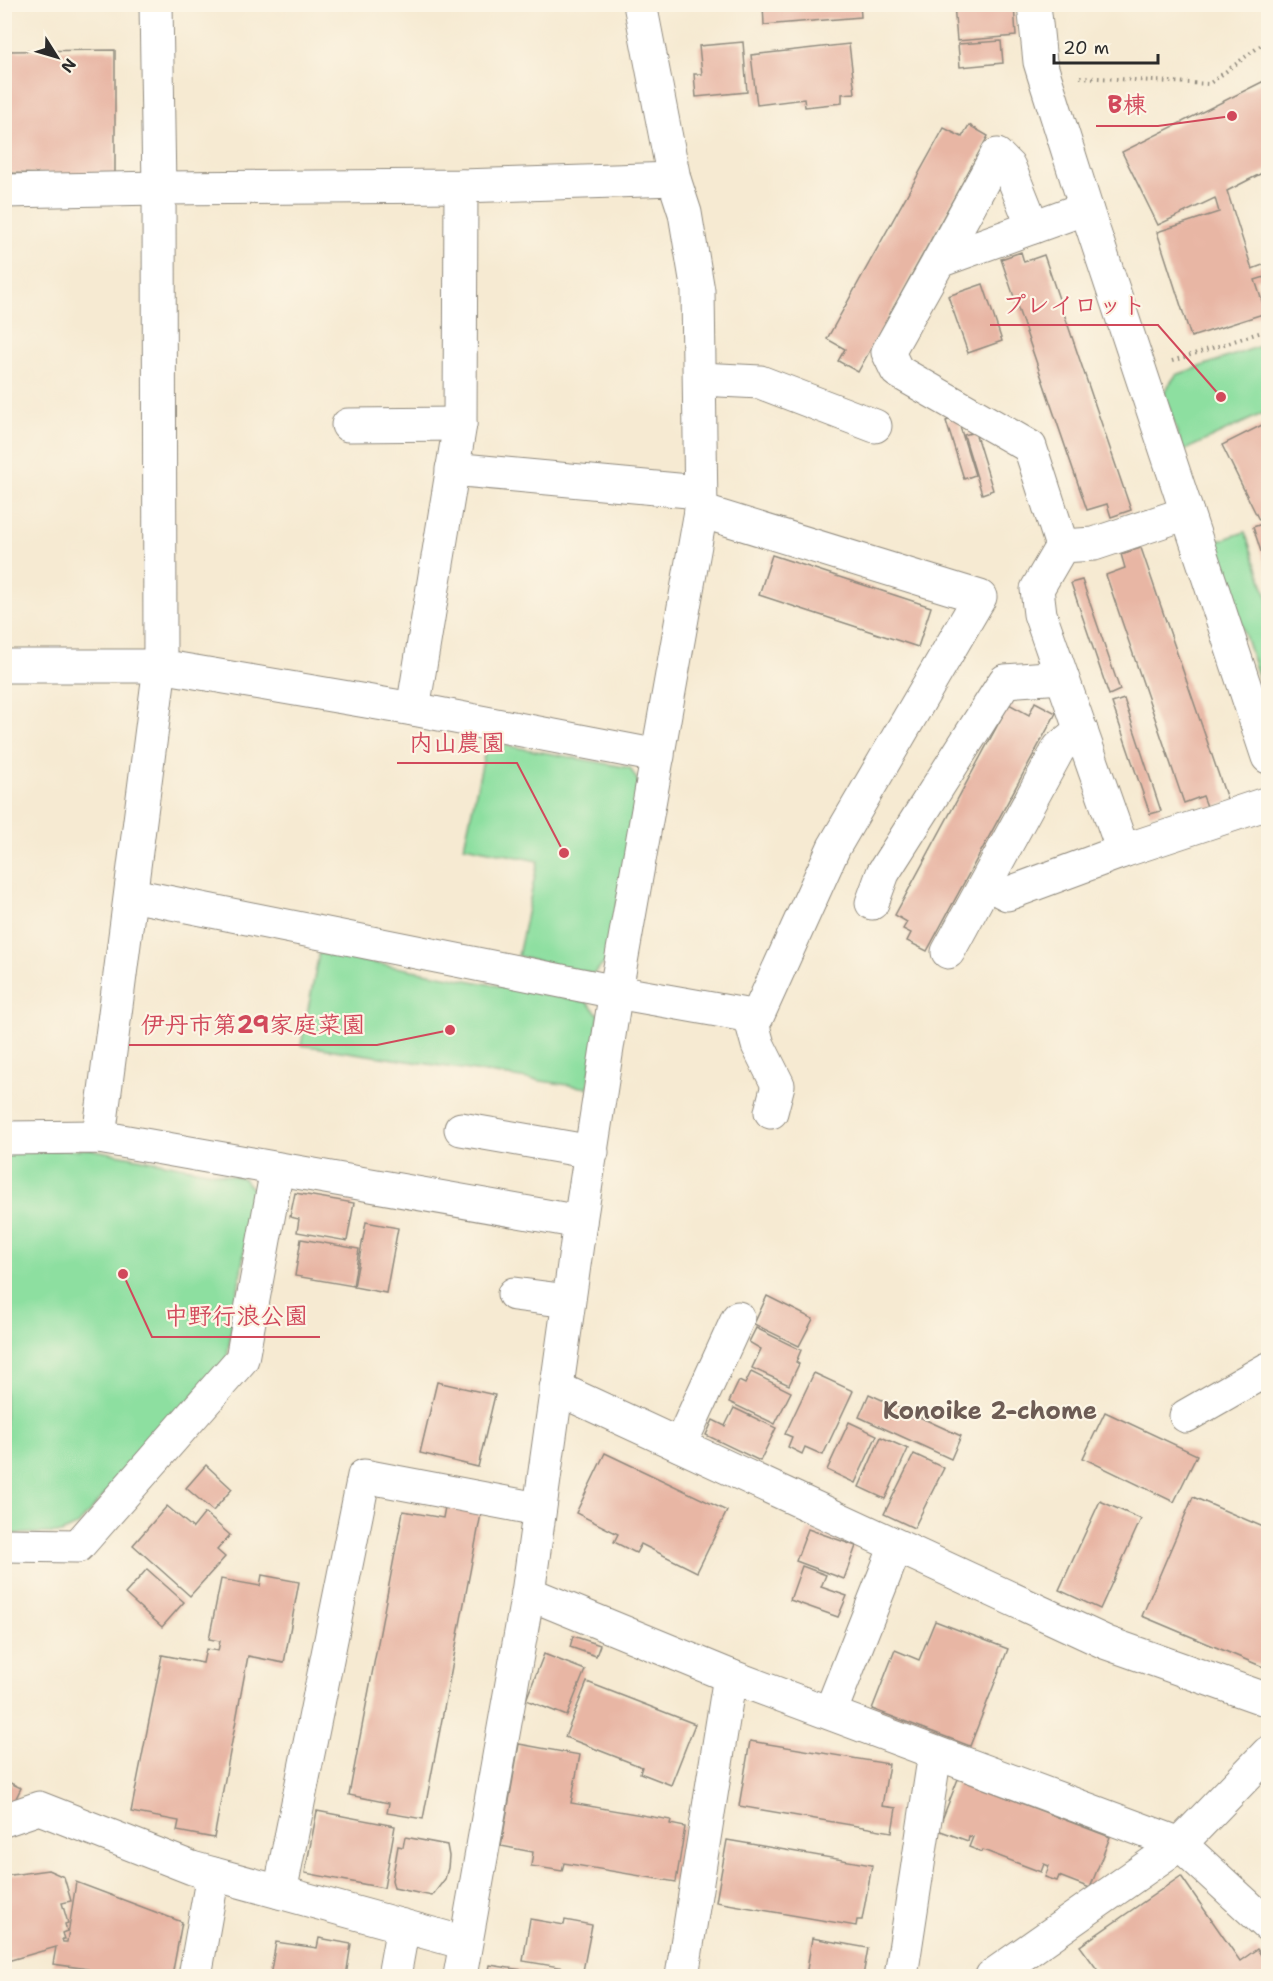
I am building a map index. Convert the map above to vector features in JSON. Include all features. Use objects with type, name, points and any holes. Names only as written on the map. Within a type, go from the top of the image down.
[{"type":"street","points":[[99,1137],[160,666],[159,188],[156,4]]},
{"type":"street","points":[[460,1977],[528,1593],[568,1301],[616,992],[700,502],[690,364],[698,291],[685,213],[674,179],[640,4]]},
{"type":"street","points":[[1034,4],[1040,62],[1044,75],[1186,513],[1269,757]]},
{"type":"street","points":[[1034,226],[1009,167],[997,155],[888,352],[897,371],[1030,447],[1062,546],[1037,589],[1040,614],[1123,851]]},
{"type":"street","points":[[4,191],[461,186],[674,179]]},
{"type":"street","points":[[414,709],[460,424],[461,186]]},
{"type":"street","points":[[939,261],[1086,208]]},
{"type":"street","points":[[690,364],[760,382],[874,426]]},
{"type":"street","points":[[348,425],[460,424]]},
{"type":"street","points":[[132,895],[616,992],[757,1017],[834,847],[980,597],[700,502],[452,469]]},
{"type":"street","points":[[1062,546],[1095,544],[1186,513]]},
{"type":"street","points":[[4,666],[160,666],[414,709],[658,756]]},
{"type":"street","points":[[872,903],[883,873],[1005,681],[1062,677]]},
{"type":"street","points":[[948,952],[1059,748],[1081,730]]},
{"type":"street","points":[[986,883],[1007,894],[1123,851],[1269,803]]},
{"type":"street","points":[[750,1016],[758,1045],[778,1085],[771,1112]]},
{"type":"street","points":[[461,1129],[592,1152]]},
{"type":"street","points":[[4,1138],[99,1137],[580,1222]]},
{"type":"street","points":[[4,1545],[78,1546],[242,1359],[277,1169]]},
{"type":"street","points":[[514,1294],[568,1301]]},
{"type":"street","points":[[680,1445],[738,1318]]},
{"type":"street","points":[[1185,1416],[1269,1369]]},
{"type":"street","points":[[556,1388],[1107,1643],[1269,1700]]},
{"type":"street","points":[[280,1892],[364,1476],[538,1509]]},
{"type":"street","points":[[830,1713],[897,1546]]},
{"type":"street","points":[[528,1593],[730,1676],[1180,1844],[1269,1925]]},
{"type":"street","points":[[682,1977],[730,1676]]},
{"type":"street","points":[[901,1977],[935,1752]]},
{"type":"street","points":[[992,1977],[1180,1844],[1269,1753]]},
{"type":"street","points":[[4,1820],[39,1808],[192,1868],[465,1943]]},
{"type":"street","points":[[195,1977],[213,1874]]},
{"type":"street","points":[[394,1977],[404,1926]]},
{"type":"path","points":[[1044,75],[1209,84],[1269,40]]},
{"type":"path","points":[[1140,372],[1269,330]]},
{"type":"green space","points":[[1268,344],[1268,411],[1183,451],[1164,392],[1176,375]]},
{"type":"green space","points":[[1245,532],[1268,599],[1268,705],[1214,542]]},
{"type":"green space","points":[[487,742],[630,768],[639,783],[607,961],[593,974],[518,956],[538,861],[464,846]]},
{"type":"green space","points":[[319,953],[587,1002],[599,1015],[588,1088],[301,1045]]},
{"type":"green space","points":[[90,1149],[243,1178],[254,1191],[227,1358],[77,1526],[61,1533],[5,1534],[4,1152]]},
{"type":"building","points":[[763,4],[860,4],[861,17],[764,25]]},
{"type":"building","points":[[954,4],[1014,4],[1016,36],[957,41]]},
{"type":"building","points":[[1001,41],[1003,63],[960,67],[958,44]]},
{"type":"building","points":[[743,42],[747,92],[696,97],[694,74],[702,74],[699,46]]},
{"type":"building","points":[[849,44],[855,93],[842,94],[842,103],[805,107],[804,99],[757,105],[751,55]]},
{"type":"building","points":[[115,50],[115,175],[4,173],[4,51]]},
{"type":"building","points":[[1268,79],[1268,170],[1227,191],[1252,269],[1268,263],[1268,276],[1255,280],[1266,313],[1191,337],[1157,232],[1219,212],[1215,198],[1158,225],[1122,152]]},
{"type":"building","points":[[969,125],[988,136],[858,372],[838,361],[845,349],[827,339],[944,128],[962,137]]},
{"type":"building","points":[[1021,252],[1024,262],[1044,255],[1131,510],[1111,517],[1107,504],[1087,510],[1001,259]]},
{"type":"building","points":[[983,284],[1002,341],[968,353],[948,296]]},
{"type":"building","points":[[957,417],[975,475],[964,479],[946,421]]},
{"type":"building","points":[[1268,422],[1268,515],[1259,520],[1222,445]]},
{"type":"building","points":[[975,432],[993,490],[982,494],[964,435]]},
{"type":"building","points":[[1268,522],[1268,573],[1253,527]]},
{"type":"building","points":[[1141,548],[1228,802],[1208,809],[1203,796],[1184,803],[1106,575],[1125,568],[1121,554]]},
{"type":"building","points":[[772,555],[931,607],[918,647],[759,595]]},
{"type":"building","points":[[1082,580],[1120,690],[1109,695],[1071,583]]},
{"type":"building","points":[[1124,699],[1161,811],[1150,814],[1112,703]]},
{"type":"building","points":[[1035,702],[1056,713],[927,951],[907,941],[911,933],[903,929],[907,922],[895,915],[1009,704],[1029,715]]},
{"type":"building","points":[[295,1193],[354,1203],[347,1241],[297,1232],[299,1219],[290,1217]]},
{"type":"building","points":[[366,1222],[398,1228],[386,1293],[354,1287]]},
{"type":"building","points":[[301,1239],[359,1249],[353,1286],[295,1276]]},
{"type":"building","points":[[767,1296],[813,1319],[799,1346],[754,1324]]},
{"type":"building","points":[[756,1328],[801,1350],[796,1362],[799,1364],[789,1385],[752,1368],[761,1349],[749,1342]]},
{"type":"building","points":[[751,1372],[791,1392],[775,1424],[729,1402],[739,1381],[745,1384]]},
{"type":"building","points":[[814,1373],[853,1391],[823,1455],[805,1447],[802,1454],[788,1447],[792,1437],[785,1434]]},
{"type":"building","points":[[437,1382],[495,1395],[478,1467],[420,1453]]},
{"type":"building","points":[[869,1394],[961,1436],[951,1459],[859,1417]]},
{"type":"building","points":[[734,1408],[776,1428],[760,1461],[706,1435],[713,1420],[725,1426]]},
{"type":"building","points":[[1105,1412],[1197,1455],[1174,1502],[1083,1458]]},
{"type":"building","points":[[849,1422],[877,1435],[855,1483],[827,1470]]},
{"type":"building","points":[[881,1437],[908,1449],[885,1499],[859,1487]]},
{"type":"building","points":[[605,1453],[727,1511],[697,1572],[641,1544],[636,1553],[614,1542],[618,1534],[576,1513]]},
{"type":"building","points":[[914,1454],[944,1468],[914,1528],[884,1514]]},
{"type":"building","points":[[206,1465],[232,1489],[213,1511],[186,1488]]},
{"type":"building","points":[[1193,1497],[1268,1529],[1268,1669],[1142,1616]]},
{"type":"building","points":[[1100,1501],[1141,1519],[1100,1609],[1059,1590]]},
{"type":"building","points":[[167,1506],[193,1528],[205,1513],[230,1535],[217,1550],[225,1557],[190,1596],[133,1545]]},
{"type":"building","points":[[445,1507],[481,1514],[423,1819],[387,1813],[389,1803],[349,1795],[403,1511],[443,1518]]},
{"type":"building","points":[[808,1529],[856,1546],[844,1579],[796,1561]]},
{"type":"building","points":[[802,1566],[826,1575],[821,1587],[847,1596],[838,1617],[790,1600]]},
{"type":"building","points":[[147,1569],[184,1602],[162,1627],[125,1594]]},
{"type":"building","points":[[262,1575],[299,1582],[284,1663],[248,1656],[214,1838],[177,1831],[179,1821],[131,1812],[162,1655],[203,1663],[206,1649],[218,1651],[220,1641],[209,1639],[221,1579],[260,1586]]},
{"type":"building","points":[[935,1621],[1008,1649],[970,1746],[872,1709],[895,1650],[919,1660]]},
{"type":"building","points":[[573,1636],[600,1645],[596,1656],[570,1647]]},
{"type":"building","points":[[544,1654],[585,1670],[567,1716],[526,1700]]},
{"type":"building","points":[[587,1682],[695,1724],[671,1785],[640,1773],[642,1767],[565,1737]]},
{"type":"building","points":[[750,1741],[889,1764],[882,1806],[896,1808],[892,1832],[739,1806]]},
{"type":"building","points":[[519,1744],[580,1755],[571,1803],[671,1820],[670,1824],[685,1827],[676,1882],[564,1863],[562,1871],[531,1866],[533,1852],[501,1846]]},
{"type":"building","points":[[958,1779],[1110,1837],[1090,1888],[1059,1876],[1057,1881],[1045,1877],[1049,1866],[1044,1864],[1041,1872],[969,1847],[973,1837],[969,1836],[968,1841],[938,1830]]},
{"type":"building","points":[[4,1780],[21,1788],[14,1802],[4,1797]]},
{"type":"building","points":[[317,1811],[395,1826],[384,1888],[305,1873]]},
{"type":"building","points":[[405,1837],[447,1845],[449,1856],[445,1879],[432,1896],[394,1888],[392,1880],[398,1846],[403,1847]]},
{"type":"building","points":[[727,1840],[872,1865],[862,1920],[857,1920],[856,1926],[716,1902]]},
{"type":"building","points":[[48,1870],[64,1877],[71,1901],[62,1903],[68,1923],[65,1924],[67,1931],[62,1933],[63,1942],[67,1942],[76,1882],[182,1922],[172,1976],[87,1976],[88,1969],[53,1964],[56,1947],[4,1962],[4,1876]]},
{"type":"building","points":[[1181,1876],[1240,1961],[1257,1949],[1268,1965],[1268,1976],[1102,1976],[1080,1946]]},
{"type":"building","points":[[530,1919],[564,1925],[565,1920],[592,1925],[583,1971],[523,1961]]},
{"type":"building","points":[[319,1938],[351,1944],[346,1976],[270,1976],[276,1942],[317,1948]]},
{"type":"building","points":[[812,1938],[868,1948],[863,1976],[806,1976]]},
{"type":"building","points":[[490,1965],[555,1975],[555,1976],[488,1976]]},
{"type":"place","name":"B棟","points":[[1232,116]]},
{"type":"place","name":"プレイロット","points":[[1221,397]]},
{"type":"place","name":"内山農園","points":[[564,853]]},
{"type":"place","name":"伊丹市第29家庭菜園","points":[[450,1030]]},
{"type":"place","name":"中野行浪公園","points":[[123,1274]]},
{"type":"district","name":"Konoike 2-chome","points":[[990,1411]]}]
